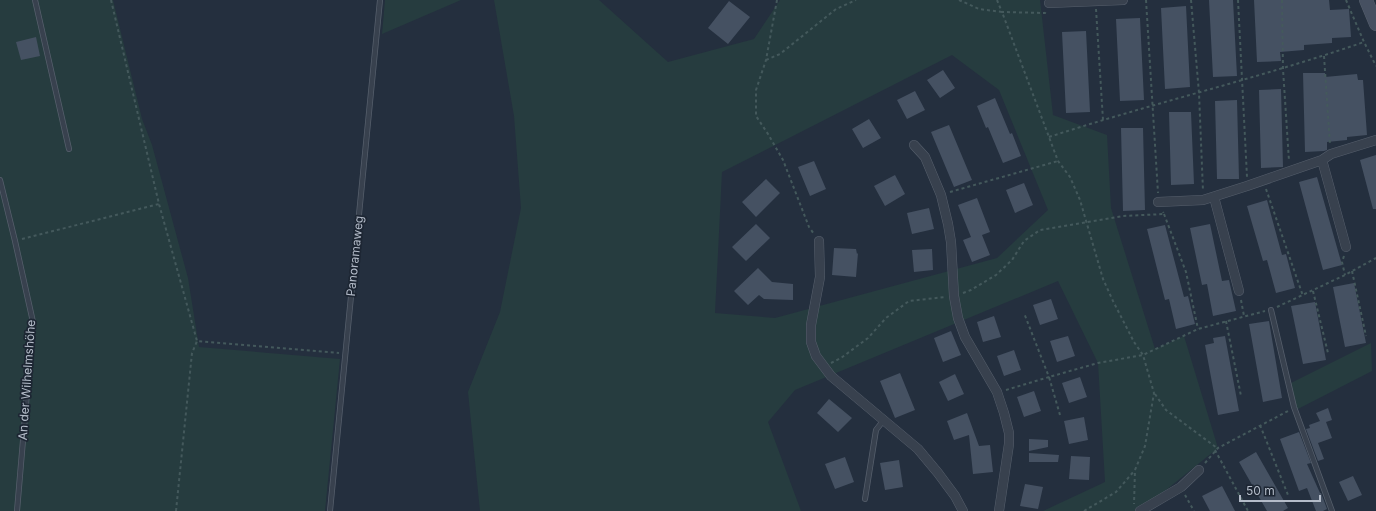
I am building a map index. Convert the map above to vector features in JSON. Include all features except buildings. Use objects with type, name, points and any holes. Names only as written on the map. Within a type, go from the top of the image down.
[{"type":"street","points":[[1049,3],[1123,0]]},
{"type":"street","points":[[1368,2],[1376,24]]},
{"type":"street","points":[[1158,202],[1203,200],[1214,197],[1322,160],[1331,154],[1376,140]]},
{"type":"street","points":[[914,145],[925,157],[941,195],[951,242],[954,296],[958,318],[965,337],[998,392],[1004,413],[1009,444],[999,511]]},
{"type":"street","points":[[1322,160],[1346,247]]},
{"type":"street","points":[[1214,197],[1239,291]]},
{"type":"street","points":[[819,242],[820,276],[811,325],[811,342],[816,356],[831,376],[883,421],[918,448],[955,496],[963,511]]},
{"type":"street","points":[[1140,511],[1181,487],[1199,470]]},
{"type":"lane","points":[[35,0],[69,149]]},
{"type":"lane","name":"Panoramaweg","points":[[330,511],[380,0]]},
{"type":"lane","name":"An der Wilhelmshöhe","points":[[0,180],[33,322],[17,511]]},
{"type":"lane","points":[[1270,310],[1294,407],[1332,511]]},
{"type":"lane","points":[[865,499],[876,430],[883,421]]},
{"type":"path","points":[[111,0],[159,204],[197,341],[192,353],[176,511]]},
{"type":"path","points":[[777,0],[766,60],[756,90],[756,116],[783,160],[809,226],[819,242]]},
{"type":"path","points":[[766,60],[780,54],[836,9],[856,0]]},
{"type":"path","points":[[959,0],[979,9],[1002,12],[1045,13],[1049,3]]},
{"type":"path","points":[[996,0],[1002,12],[1058,161],[1070,177],[1080,200],[1088,223],[1103,279],[1134,342],[1143,355],[1154,393],[1166,410],[1216,449],[1248,511]]},
{"type":"path","points":[[1095,0],[1103,120]]},
{"type":"path","points":[[1146,0],[1158,202],[1186,272],[1198,329]]},
{"type":"path","points":[[1191,0],[1199,93],[1203,200]]},
{"type":"path","points":[[1238,0],[1247,186]]},
{"type":"path","points":[[1282,0],[1283,69],[1290,170]]},
{"type":"path","points":[[1346,0],[1376,66]]},
{"type":"path","points":[[1049,137],[1103,120],[1283,69],[1364,42]]},
{"type":"path","points":[[1324,56],[1331,154]]},
{"type":"path","points":[[941,195],[1058,161]]},
{"type":"path","points":[[1263,180],[1303,296]]},
{"type":"path","points":[[15,241],[159,204]]},
{"type":"path","points":[[823,367],[841,358],[868,338],[886,318],[909,301],[954,296],[971,290],[996,275],[1012,260],[1024,241],[1040,230],[1123,216],[1164,214]]},
{"type":"path","points":[[1345,275],[1342,262],[1346,247]]},
{"type":"path","points":[[1352,271],[1366,336]]},
{"type":"path","points":[[1239,291],[1244,316]]},
{"type":"path","points":[[1313,291],[1328,353]]},
{"type":"path","points":[[1024,313],[1049,377],[1060,415]]},
{"type":"path","points":[[1226,321],[1241,396]]},
{"type":"path","points":[[197,341],[345,353]]},
{"type":"path","points":[[998,392],[1098,363],[1143,355],[1170,342]]},
{"type":"path","points":[[1084,511],[1116,492],[1135,470],[1145,446],[1154,393]]},
{"type":"path","points":[[1199,470],[1216,449],[1294,407]]},
{"type":"path","points":[[1260,425],[1288,496]]},
{"type":"path","points":[[1134,511],[1135,470]]},
{"type":"path","points":[[1181,487],[1194,511]]},
{"type":"green space","points":[[0,0],[113,0],[142,119],[152,145],[188,278],[199,347],[340,359],[325,511],[0,511]]},
{"type":"green space","points":[[385,0],[461,0],[382,34]]},
{"type":"green space","points":[[494,0],[599,0],[668,62],[754,39],[780,0],[1040,0],[1053,115],[1107,135],[1111,208],[1155,349],[1184,336],[1218,448],[1140,511],[1043,511],[1105,482],[1098,363],[1058,281],[795,390],[768,422],[801,511],[480,511],[468,392],[500,312],[521,208],[514,116]],"holes":[[[952,55],[999,90],[1048,210],[997,258],[775,318],[715,313],[722,172]]]},
{"type":"green space","points":[[1371,343],[1372,371],[1294,411],[1289,384]]}]
